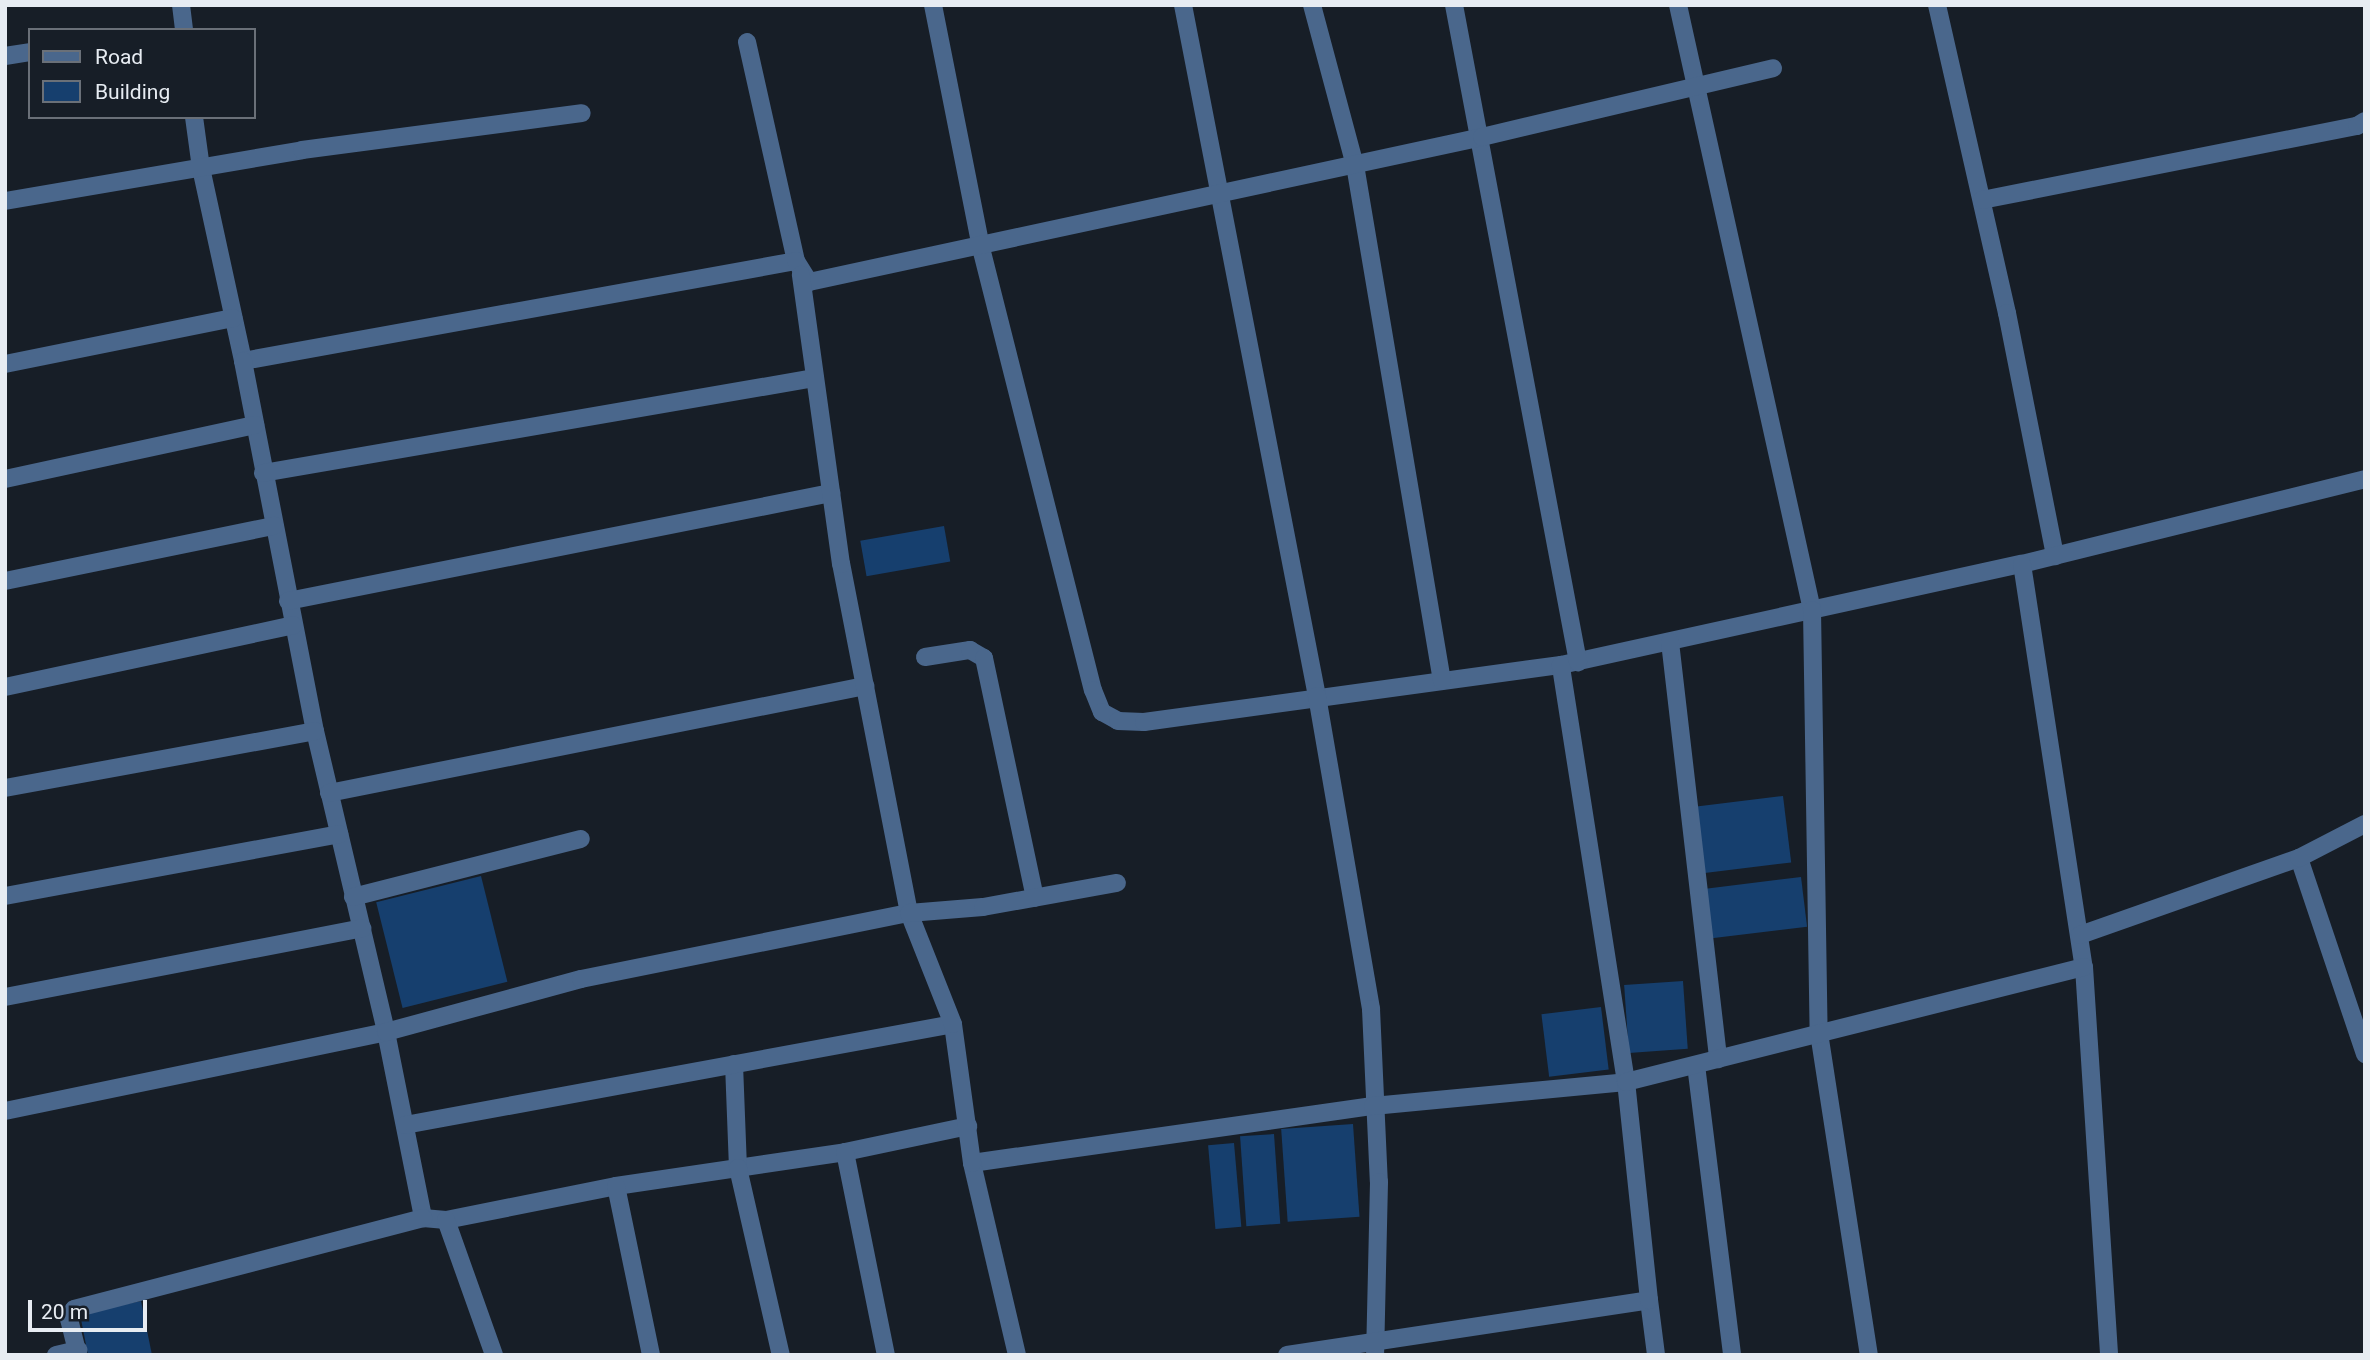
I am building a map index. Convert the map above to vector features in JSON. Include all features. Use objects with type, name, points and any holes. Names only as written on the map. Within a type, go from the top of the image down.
[{"type":"street","points":[[181,5],[181,28]]},
{"type":"street","points":[[933,5],[981,248],[1093,690],[1102,712],[1118,721],[1144,722],[1570,663],[2022,564],[2365,479]]},
{"type":"street","points":[[1183,5],[1317,696],[1371,1009],[1373,1106],[1379,1182],[1375,1349]]},
{"type":"street","points":[[1312,5],[1355,165],[1442,681]]},
{"type":"street","points":[[1454,5],[1482,137],[1570,663],[1626,1082],[1656,1355]]},
{"type":"street","points":[[1678,5],[1812,610],[1819,1033],[1869,1355]]},
{"type":"street","points":[[1937,5],[1982,200],[2055,555]]},
{"type":"street","points":[[747,42],[798,268],[831,494],[909,913],[953,1024],[972,1163],[1017,1355]]},
{"type":"street","points":[[5,56],[28,52]]},
{"type":"street","points":[[798,268],[809,282],[981,248],[1695,90],[1773,68]]},
{"type":"street","points":[[5,201],[201,168],[582,113]]},
{"type":"street","points":[[194,119],[201,168],[243,361],[262,473],[315,731],[386,1032],[424,1218]]},
{"type":"street","points":[[1982,200],[2357,126],[2365,121]]},
{"type":"street","points":[[243,361],[798,268]]},
{"type":"street","points":[[5,364],[233,318]]},
{"type":"street","points":[[262,473],[815,378]]},
{"type":"street","points":[[5,479],[255,425]]},
{"type":"street","points":[[288,601],[831,494]]},
{"type":"street","points":[[5,581],[274,526]]},
{"type":"street","points":[[2022,564],[2084,967],[2109,1355]]},
{"type":"street","points":[[5,687],[293,625]]},
{"type":"street","points":[[1670,642],[1718,1059]]},
{"type":"street","points":[[925,657],[970,650],[984,658],[1035,898]]},
{"type":"street","points":[[329,793],[865,686]]},
{"type":"street","points":[[5,788],[315,731]]},
{"type":"street","points":[[2080,935],[2299,858],[2365,824]]},
{"type":"street","points":[[5,896],[339,834]]},
{"type":"street","points":[[353,897],[581,839]]},
{"type":"street","points":[[2299,858],[2365,1054]]},
{"type":"street","points":[[5,1111],[386,1032],[581,979],[909,913],[1035,898],[1117,883]]},
{"type":"street","points":[[5,997],[362,928]]},
{"type":"street","points":[[972,1163],[1373,1106],[1626,1082],[2084,967]]},
{"type":"street","points":[[405,1125],[953,1024]]},
{"type":"street","points":[[734,1065],[738,1168],[781,1355]]},
{"type":"street","points":[[1696,1065],[1732,1355]]},
{"type":"street","points":[[56,1355],[78,1352],[69,1319],[74,1310],[424,1218],[446,1220],[615,1186],[845,1152],[968,1126]]},
{"type":"street","points":[[845,1152],[886,1355]]},
{"type":"street","points":[[615,1186],[651,1355]]},
{"type":"street","points":[[446,1220],[494,1355]]},
{"type":"street","points":[[1287,1355],[1375,1349],[1649,1300]]},
{"type":"building","points":[[944,526],[950,561],[867,576],[860,541]]},
{"type":"building","points":[[1783,796],[1791,863],[1705,873],[1697,807]]},
{"type":"building","points":[[481,876],[507,982],[403,1008],[376,902]]},
{"type":"building","points":[[1801,877],[1807,927],[1712,938],[1706,889]]},
{"type":"building","points":[[1683,981],[1688,1049],[1629,1053],[1624,985]]},
{"type":"building","points":[[1601,1007],[1609,1070],[1549,1077],[1541,1014]]},
{"type":"building","points":[[1353,1124],[1359,1217],[1288,1222],[1281,1129]]},
{"type":"building","points":[[1274,1134],[1280,1224],[1246,1226],[1240,1136]]},
{"type":"building","points":[[1234,1143],[1241,1227],[1215,1229],[1208,1145]]},
{"type":"building","points":[[141,1301],[152,1355],[88,1355],[80,1314]]}]
